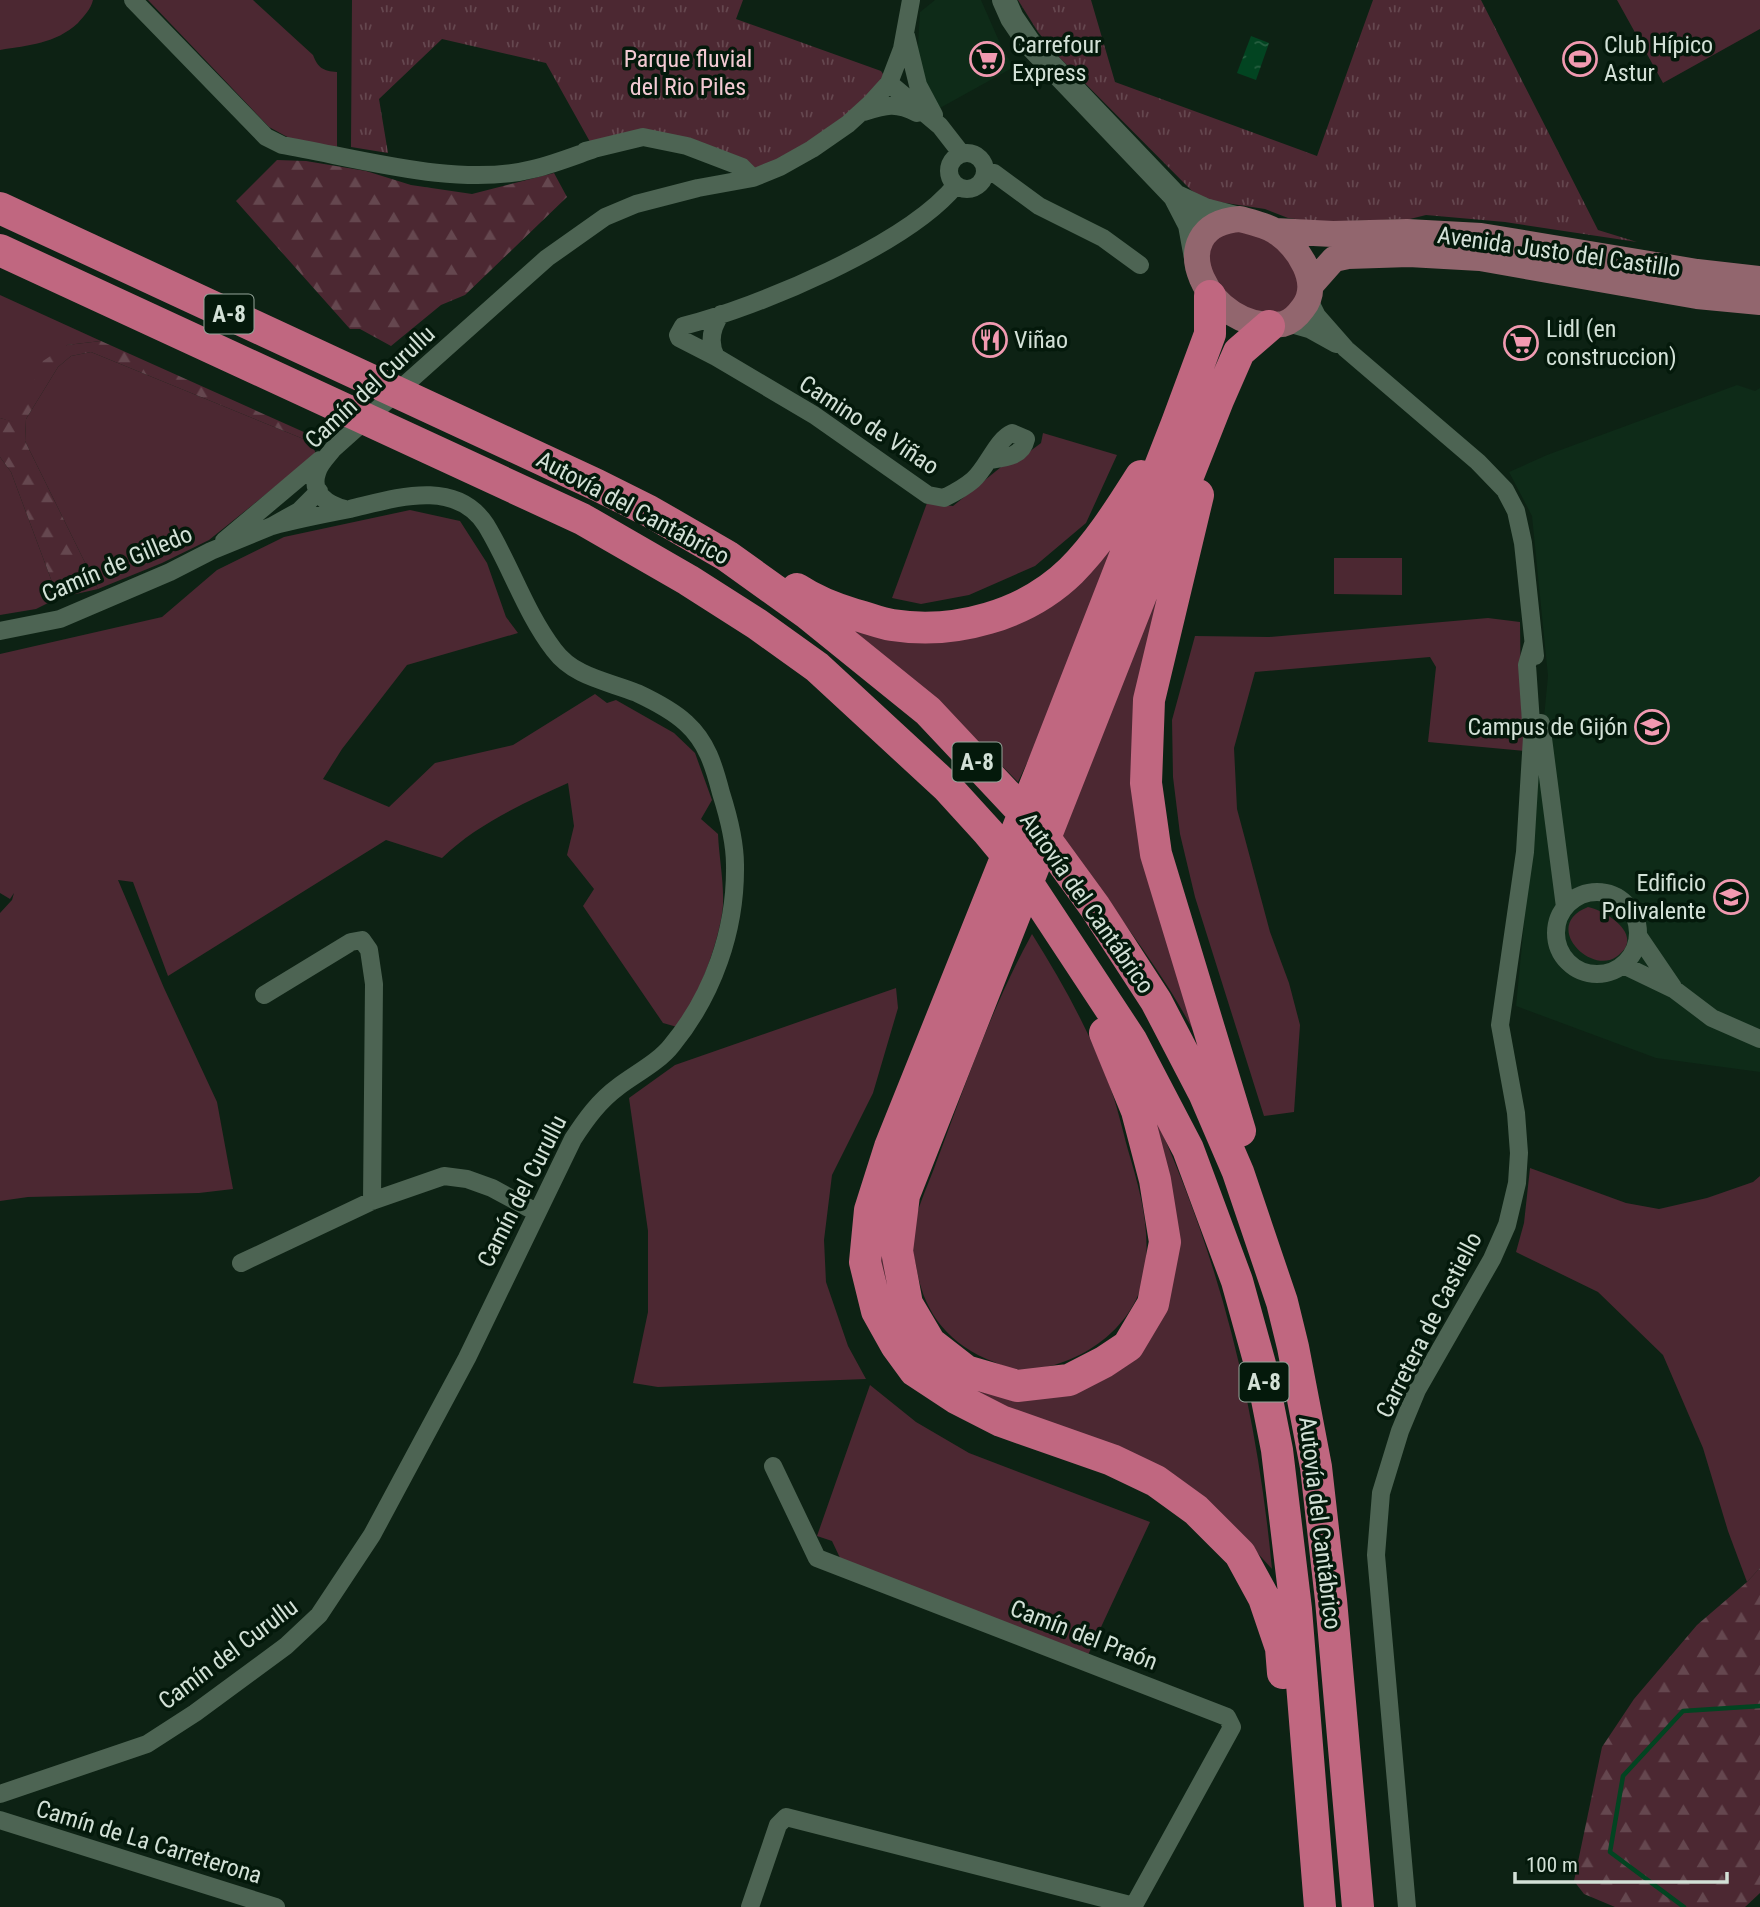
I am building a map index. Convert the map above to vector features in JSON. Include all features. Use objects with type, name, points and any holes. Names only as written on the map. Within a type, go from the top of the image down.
[{"type":"highway","name":"Autovía del Cantábrico","points":[[0,208],[458,419],[649,511],[727,556],[808,614],[928,711],[1036,826],[1060,856],[1156,1001],[1204,1093],[1238,1172],[1282,1303],[1317,1466],[1358,1907]]},
{"type":"highway","name":"Autovía del Cantábrico","points":[[0,250],[582,519],[688,580],[757,624],[817,667],[871,714],[947,787],[1017,867],[1131,1041],[1188,1149],[1237,1281],[1260,1364],[1278,1450],[1296,1609],[1320,1907]]},
{"type":"highway","points":[[1210,296],[1210,334],[1177,423],[890,1147],[870,1210],[865,1262],[877,1311],[896,1345],[915,1371],[956,1398],[1001,1421],[1112,1460],[1156,1481],[1196,1510],[1241,1554],[1264,1598],[1281,1648],[1309,1907]]},
{"type":"highway","points":[[1042,906],[1093,1005],[1137,1111],[1155,1180],[1165,1242],[1153,1304],[1128,1346],[1069,1380],[1017,1386],[966,1371],[930,1343],[907,1304],[897,1251],[904,1195],[1218,400],[1239,352],[1278,324]]},
{"type":"highway","points":[[1218,400],[1206,462],[1149,700],[1146,783],[1156,854],[1307,1351],[1327,1464],[1331,1600]]},
{"type":"highway","points":[[458,419],[638,495],[705,529],[803,593],[838,609],[892,625],[941,628],[979,622],[1035,600],[1070,572],[1099,540],[1177,423]]},
{"type":"main road","points":[[1004,0],[1012,18],[1029,43],[1175,196],[1190,225],[1198,271],[1210,296],[1237,318],[1278,324],[1310,293],[1307,270],[1299,256],[1275,231],[1205,210],[1175,196]]},
{"type":"main road","points":[[1196,258],[1202,239],[1211,227],[1222,220],[1240,219]]},
{"type":"main road","name":"Avenida Justo del Castillo","points":[[1275,231],[1334,234],[1407,232],[1481,236],[1698,272],[1760,279]]},
{"type":"main road","name":"Avenida Justo del Castillo","points":[[1310,293],[1334,259],[1409,254],[1480,258],[1697,296],[1760,302]]},
{"type":"street","points":[[133,0],[267,137],[282,145],[390,164],[460,169],[529,162],[643,137],[687,146],[709,154],[742,167],[753,178]]},
{"type":"street","points":[[890,78],[902,49],[911,3]]},
{"type":"street","points":[[905,33],[918,85],[940,126]]},
{"type":"street","points":[[890,78],[923,95]]},
{"type":"street","points":[[890,78],[940,126],[961,153]]},
{"type":"street","name":"Camín del Curullu","points":[[318,490],[316,474],[334,449],[547,258],[605,217],[649,200],[753,178],[780,167],[812,149],[860,113],[890,78]]},
{"type":"street","points":[[860,113],[884,106],[902,105],[940,126]]},
{"type":"street","points":[[961,153],[972,153],[983,162],[985,170],[981,182],[969,189],[956,185],[951,179],[949,167],[953,159],[961,153]]},
{"type":"street","points":[[985,170],[1039,206],[1116,246],[1140,265]]},
{"type":"street","name":"Camino de Viñao","points":[[956,185],[923,215],[873,248],[779,292],[683,326],[678,335],[814,415],[928,495],[944,498],[973,481],[990,460]]},
{"type":"street","name":"Carretera de Castiello","points":[[1310,293],[1317,316],[1346,349],[1478,462],[1505,490],[1516,511],[1523,543],[1546,773],[1533,788],[1527,809]]},
{"type":"street","points":[[716,357],[711,341],[721,314]]},
{"type":"street","name":"Carretera de Castiello","points":[[1278,324],[1309,330],[1346,349]]},
{"type":"street","name":"Camín de Gilledo","points":[[211,551],[334,449]]},
{"type":"street","points":[[318,490],[324,500],[333,506],[346,509]]},
{"type":"street","name":"Camín de Gilledo","points":[[269,504],[290,495],[318,490]]},
{"type":"street","name":"Camín de Gilledo","points":[[0,631],[60,619],[170,572],[211,551],[272,526],[299,511],[318,490]]},
{"type":"street","name":"Camín del Curullu","points":[[0,1794],[147,1744],[195,1713],[286,1646],[319,1615],[372,1535],[467,1358],[573,1139],[592,1111],[615,1089],[670,1048],[699,1010],[723,954],[734,894],[736,862],[728,815],[712,761],[701,739],[686,723],[663,706],[636,693],[591,678],[555,653],[528,612],[484,522],[466,505],[442,496],[413,494],[346,509]]},
{"type":"street","name":"Camín de Gilledo","points":[[272,526],[346,509]]},
{"type":"street","name":"Carretera de Castiello","points":[[1407,1907],[1376,1555],[1381,1493],[1400,1431],[1417,1390],[1492,1259],[1507,1225],[1517,1183],[1517,1113],[1500,1025],[1525,852],[1532,737],[1527,664],[1534,644]]},
{"type":"street","points":[[1546,773],[1565,906]]},
{"type":"street","points":[[1554,835],[1571,883],[1582,894]]},
{"type":"street","points":[[1639,937],[1633,954],[1623,965],[1602,974],[1584,972],[1571,965],[1560,951],[1556,937],[1558,919],[1565,906],[1582,894],[1610,894],[1623,900],[1632,911],[1639,937],[1675,990]]},
{"type":"street","points":[[264,995],[351,942],[362,940],[369,950],[375,1015],[372,1202]]},
{"type":"street","points":[[1623,965],[1675,990],[1713,1018],[1760,1039]]},
{"type":"street","points":[[241,1263],[372,1202],[444,1176],[467,1179],[492,1188],[536,1212]]},
{"type":"street","name":"Camín del Praón","points":[[773,1466],[817,1558],[1227,1717],[1232,1727],[1133,1906]]},
{"type":"street","points":[[750,1907],[778,1825],[786,1817],[1133,1906]]},
{"type":"street","name":"Camín de La Carreterona","points":[[2,1821],[276,1907]]},
{"type":"shaded area","points":[[935,0],[981,0],[1003,50],[1014,67],[940,108],[926,89],[917,62],[920,12]]},
{"type":"shaded area","name":"Campus de Gijón","points":[[1737,385],[1755,391],[1760,388],[1760,1072],[1656,1058],[1516,1006],[1548,676],[1532,516],[1509,472],[1547,455]]},
{"type":"green space","points":[[0,0],[93,0],[78,23],[60,35],[41,43],[0,50]]},
{"type":"green space","points":[[148,0],[253,0],[313,55],[322,68],[337,72],[337,149],[291,139],[269,127]]},
{"type":"green space","name":"Parque fluvial del Rio Piles","points":[[352,0],[743,0],[736,19],[881,71],[889,83],[870,104],[753,178],[643,137],[594,149],[546,63],[442,39],[379,99],[388,153],[351,147]]},
{"type":"green space","points":[[1018,0],[1091,0],[1115,82],[1317,156],[1373,0],[1481,0],[1598,230],[1637,242],[1505,222],[1426,215],[1410,219],[1319,222],[1288,218],[1265,209],[1206,200],[1191,190],[1057,55],[1038,32]]},
{"type":"green space","name":"Club Hípico Astur","points":[[1617,0],[1760,0],[1760,29],[1663,83]]},
{"type":"green space","points":[[277,160],[306,161],[366,171],[411,185],[472,194],[554,173],[567,197],[465,295],[441,305],[391,346],[360,329],[350,329],[236,201]]},
{"type":"green space","points":[[1240,219],[1307,270],[1288,323],[1210,296],[1202,239]]},
{"type":"green space","points":[[0,295],[101,341],[67,345],[16,423],[0,418]]},
{"type":"green space","points":[[101,341],[315,437],[311,442],[91,352],[71,356],[58,367],[26,419],[25,441],[98,589],[58,598],[11,472],[0,457],[0,418],[15,422],[43,361],[67,345]]},
{"type":"green space","points":[[91,352],[311,442],[316,454],[209,540],[98,589],[25,441],[26,419],[58,367],[71,356]]},
{"type":"green space","points":[[1043,433],[1117,455],[1086,523],[1035,566],[969,595],[921,604],[892,598],[927,503],[953,506],[1001,467],[1017,461],[1041,443]]},
{"type":"green space","points":[[0,457],[11,472],[58,598],[36,609],[0,615]]},
{"type":"green space","points":[[410,510],[460,521],[487,563],[506,617],[518,633],[407,665],[342,749],[323,779],[389,807],[435,763],[513,745],[595,694],[607,703],[616,700],[674,733],[695,753],[712,800],[701,819],[718,834],[723,887],[721,918],[713,951],[685,1016],[677,1027],[663,1023],[583,906],[594,889],[567,855],[574,826],[568,783],[486,825],[442,858],[386,840],[168,976],[133,882],[118,880],[217,1102],[233,1189],[199,1193],[28,1197],[0,1201],[0,913],[12,900],[14,893],[10,899],[0,893],[0,654],[162,617],[217,570],[284,537]]},
{"type":"green space","points":[[1117,537],[1051,711],[1018,782],[935,698],[839,619],[924,640]]},
{"type":"green space","points":[[1173,553],[1141,700],[1213,1066],[1143,949],[1059,840]]},
{"type":"green space","points":[[1334,558],[1402,558],[1402,595],[1334,594]]},
{"type":"green space","points":[[1488,618],[1520,622],[1521,704],[1525,751],[1428,742],[1436,667],[1430,657],[1255,672],[1234,748],[1237,809],[1270,932],[1289,983],[1300,1025],[1294,1112],[1264,1116],[1195,897],[1180,834],[1173,777],[1172,720],[1195,636],[1269,637]]},
{"type":"green space","points":[[1588,907],[1614,920],[1626,934],[1624,949],[1616,957],[1605,961],[1594,959],[1575,946],[1569,935],[1569,925],[1575,915]]},
{"type":"green space","points":[[1032,934],[1084,1025],[1112,1092],[1140,1196],[1147,1243],[1144,1275],[1138,1295],[1115,1330],[1080,1355],[1040,1368],[1019,1370],[978,1355],[951,1336],[941,1325],[925,1298],[912,1242],[921,1201],[980,1047],[1004,989]]},
{"type":"green space","points":[[896,988],[898,1008],[873,1093],[832,1175],[824,1240],[826,1282],[848,1346],[866,1379],[658,1387],[633,1383],[648,1312],[648,1231],[629,1098],[675,1065]]},
{"type":"green space","points":[[1147,1099],[1194,1213],[1230,1328],[1256,1446],[1272,1569],[1207,1502],[1161,1470],[1001,1411],[964,1393],[931,1371],[904,1343],[885,1308],[877,1266],[876,1240],[878,1223],[890,1200],[892,1212],[887,1256],[889,1278],[898,1311],[907,1328],[926,1350],[949,1368],[975,1382],[1032,1394],[1060,1392],[1088,1384],[1130,1360],[1145,1341],[1163,1309],[1174,1261],[1170,1208],[1145,1107]]},
{"type":"green space","points":[[1530,1168],[1626,1203],[1659,1209],[1707,1198],[1753,1182],[1760,1176],[1760,1568],[1747,1582],[1728,1531],[1703,1448],[1663,1355],[1598,1292],[1516,1252],[1524,1223]]},
{"type":"green space","points":[[870,1385],[916,1422],[969,1453],[1150,1522],[1088,1655],[841,1560],[832,1541],[817,1536]]},
{"type":"green space","points":[[1760,1568],[1760,1893],[1745,1907],[1615,1907],[1584,1894],[1574,1881],[1602,1747],[1634,1699],[1697,1625]]},
{"type":"water","points":[[1251,36],[1269,43],[1256,80],[1237,73]]},
{"type":"waterway","points":[[1684,1907],[1610,1852],[1623,1776],[1683,1711],[1760,1706]]},
{"type":"place","name":"Carrefour Express","points":[[987,59]]},
{"type":"place","name":"Club Hípico Astur","points":[[1580,59]]},
{"type":"place","name":"Viñao","points":[[990,340]]},
{"type":"place","name":"Lidl (en construccion)","points":[[1521,343]]},
{"type":"place","name":"Campus de Gijón","points":[[1652,727]]},
{"type":"place","name":"Edificio Polivalente","points":[[1731,897]]}]
